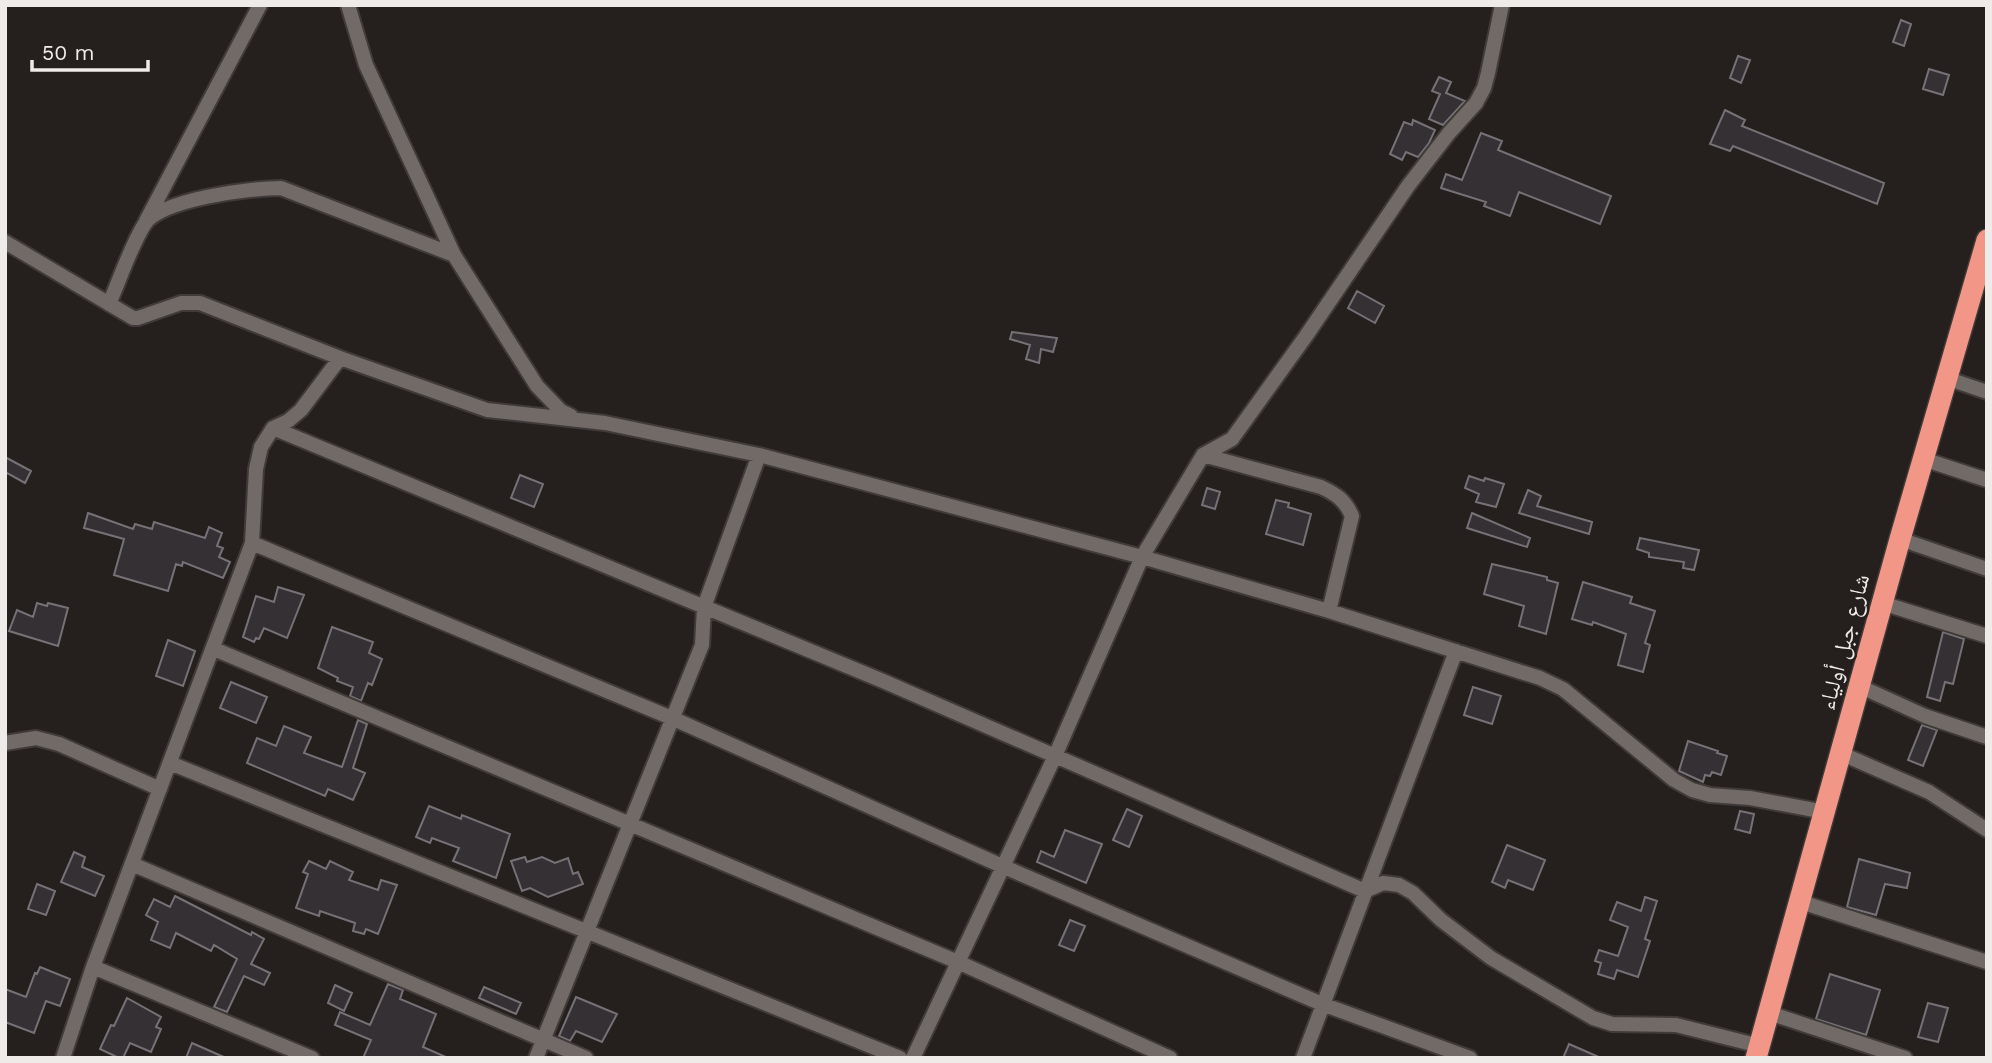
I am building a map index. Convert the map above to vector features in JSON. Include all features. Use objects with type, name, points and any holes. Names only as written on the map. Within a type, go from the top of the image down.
[{"type":"highway","name":"شارع جبل أولياء","points":[[1758,1052],[1900,539],[1987,240]]},
{"type":"street","points":[[109,304],[145,223],[260,5]]},
{"type":"street","points":[[348,5],[366,65],[454,255],[537,386],[561,411],[575,419]]},
{"type":"street","points":[[914,1058],[1055,756],[1142,556],[1203,455],[1232,439],[1408,186],[1476,103],[1488,73],[1502,5]]},
{"type":"street","points":[[145,223],[162,212],[193,200],[257,188],[281,188],[454,255]]},
{"type":"street","points":[[5,242],[133,318],[181,303],[200,303],[341,358],[487,410],[575,419],[635,429],[759,456],[1142,556],[1329,611],[1540,678],[1563,689],[1674,780],[1692,790],[1825,812]]},
{"type":"street","points":[[63,1058],[93,967],[252,544],[256,470],[261,447],[273,428],[302,410],[341,358]]},
{"type":"street","points":[[1946,378],[1987,392]]},
{"type":"street","points":[[273,428],[883,681],[1366,891],[1383,883],[1399,885],[1491,958],[1593,1018],[1612,1024],[1676,1025],[1758,1052]]},
{"type":"street","points":[[1203,455],[1321,487],[1336,494],[1347,504],[1352,516],[1329,611]]},
{"type":"street","points":[[536,1058],[702,645],[704,607],[759,456]]},
{"type":"street","points":[[1923,459],[1987,480]]},
{"type":"street","points":[[1900,539],[1987,569]]},
{"type":"street","points":[[252,544],[674,719],[1002,866],[1322,1003],[1470,1058]]},
{"type":"street","points":[[1882,603],[1987,636]]},
{"type":"street","points":[[214,649],[958,962],[1170,1058]]},
{"type":"street","points":[[1303,1058],[1456,651]]},
{"type":"street","points":[[1859,686],[1926,716],[1987,737]]},
{"type":"street","points":[[5,743],[36,738],[59,744],[160,789]]},
{"type":"street","points":[[1840,753],[1930,792],[1987,830]]},
{"type":"street","points":[[170,763],[900,1058]]},
{"type":"street","points":[[132,864],[586,1058]]},
{"type":"street","points":[[1801,902],[1987,962]]},
{"type":"street","points":[[93,967],[312,1058]]},
{"type":"street","points":[[1769,1013],[1905,1058]]},
{"type":"building","points":[[1901,20],[1911,24],[1904,46],[1893,42]]},
{"type":"building","points":[[1738,56],[1750,60],[1741,83],[1730,78]]},
{"type":"building","points":[[1929,69],[1949,75],[1943,95],[1923,89]]},
{"type":"building","points":[[1439,77],[1451,82],[1446,93],[1465,101],[1443,125],[1429,119],[1440,94],[1432,91]]},
{"type":"building","points":[[1725,110],[1745,120],[1742,126],[1884,183],[1877,204],[1733,146],[1730,151],[1710,144]]},
{"type":"building","points":[[1413,120],[1435,130],[1418,157],[1406,152],[1402,160],[1390,154],[1404,122],[1412,125]]},
{"type":"building","points":[[1481,133],[1502,141],[1498,150],[1611,196],[1600,224],[1519,192],[1510,216],[1484,206],[1486,202],[1441,188],[1446,174],[1462,180]]},
{"type":"building","points":[[1357,291],[1384,306],[1375,323],[1348,308]]},
{"type":"building","points":[[1012,332],[1057,338],[1053,352],[1041,349],[1039,363],[1026,359],[1030,345],[1010,339]]},
{"type":"building","points":[[5,457],[31,471],[25,483],[5,472]]},
{"type":"building","points":[[520,475],[543,484],[534,507],[511,498]]},
{"type":"building","points":[[1469,476],[1504,484],[1496,507],[1476,502],[1479,494],[1465,488]]},
{"type":"building","points":[[1207,488],[1220,492],[1215,509],[1202,505]]},
{"type":"building","points":[[1528,490],[1541,496],[1537,506],[1592,522],[1589,534],[1519,513]]},
{"type":"building","points":[[1276,500],[1311,514],[1303,545],[1266,534]]},
{"type":"building","points":[[88,513],[133,529],[135,524],[152,529],[154,522],[205,538],[209,527],[222,533],[217,546],[223,548],[219,557],[230,562],[223,578],[183,562],[182,566],[176,564],[168,591],[114,575],[124,539],[84,528]]},
{"type":"building","points":[[1472,513],[1530,538],[1527,547],[1467,528]]},
{"type":"building","points":[[1640,538],[1699,550],[1694,570],[1683,568],[1684,562],[1649,557],[1649,553],[1637,549]]},
{"type":"building","points":[[1492,564],[1547,577],[1547,580],[1558,583],[1546,634],[1519,626],[1524,606],[1484,594]]},
{"type":"building","points":[[1583,582],[1632,597],[1630,603],[1655,611],[1645,643],[1650,645],[1643,672],[1618,665],[1626,634],[1593,622],[1592,625],[1572,619]]},
{"type":"building","points":[[278,587],[304,595],[287,638],[264,628],[259,639],[256,638],[254,642],[243,637],[256,596],[274,602]]},
{"type":"building","points":[[37,603],[68,608],[58,646],[9,631],[17,610],[33,617]]},
{"type":"building","points":[[332,627],[373,642],[369,653],[382,659],[372,685],[368,683],[361,701],[350,696],[353,687],[337,681],[338,678],[318,668]]},
{"type":"building","points":[[1943,632],[1964,639],[1953,684],[1945,682],[1940,701],[1927,697]]},
{"type":"building","points":[[168,640],[195,651],[183,686],[156,676]]},
{"type":"building","points":[[231,682],[267,697],[256,723],[220,708]]},
{"type":"building","points":[[1473,687],[1501,696],[1492,724],[1464,715]]},
{"type":"building","points":[[358,720],[367,724],[353,768],[365,773],[353,800],[328,789],[325,796],[247,763],[257,738],[276,746],[284,726],[311,737],[304,753],[342,767]]},
{"type":"building","points":[[1922,725],[1937,730],[1923,766],[1908,760]]},
{"type":"building","points":[[1688,741],[1727,756],[1721,775],[1712,772],[1710,776],[1705,775],[1703,782],[1679,771]]},
{"type":"building","points":[[429,806],[461,819],[462,815],[510,834],[496,878],[453,861],[459,848],[432,838],[430,843],[416,837]]},
{"type":"building","points":[[1127,809],[1142,816],[1129,847],[1113,840]]},
{"type":"building","points":[[1740,811],[1754,814],[1750,833],[1735,829]]},
{"type":"building","points":[[1065,830],[1102,844],[1086,883],[1037,862],[1041,851],[1054,857]]},
{"type":"building","points":[[1507,845],[1545,860],[1533,890],[1508,880],[1505,888],[1492,882]]},
{"type":"building","points":[[74,852],[85,857],[82,867],[104,876],[95,896],[61,882]]},
{"type":"building","points":[[525,857],[527,862],[542,857],[555,863],[568,858],[573,874],[578,872],[583,884],[548,897],[530,888],[522,891],[511,861]]},
{"type":"building","points":[[1859,859],[1910,873],[1907,888],[1885,884],[1876,915],[1847,907]]},
{"type":"building","points":[[309,861],[326,869],[330,861],[353,872],[349,880],[378,890],[381,880],[397,885],[378,934],[366,929],[364,934],[353,931],[355,923],[320,911],[319,916],[296,908],[308,874],[303,872]]},
{"type":"building","points":[[37,884],[55,891],[46,915],[28,909]]},
{"type":"building","points":[[175,896],[264,939],[251,964],[270,973],[264,985],[244,976],[227,1012],[214,1007],[237,959],[214,945],[211,951],[176,933],[170,948],[151,940],[158,922],[146,915],[154,899],[170,907]]},
{"type":"building","points":[[1645,897],[1657,901],[1645,939],[1650,941],[1638,977],[1617,970],[1614,979],[1598,974],[1601,963],[1595,961],[1599,950],[1618,956],[1628,927],[1610,920],[1617,902],[1641,911]]},
{"type":"building","points":[[1070,920],[1085,926],[1074,951],[1059,945]]},
{"type":"building","points":[[40,967],[70,979],[60,1006],[46,1001],[34,1033],[5,1022],[5,989],[26,997]]},
{"type":"building","points":[[1830,974],[1880,990],[1866,1035],[1816,1019]]},
{"type":"building","points":[[388,984],[403,990],[400,999],[436,1014],[423,1047],[448,1058],[363,1058],[371,1040],[335,1025],[340,1012],[370,1025]]},
{"type":"building","points":[[335,985],[352,993],[344,1011],[328,1003]]},
{"type":"building","points":[[484,987],[521,1003],[516,1014],[479,998]]},
{"type":"building","points":[[576,997],[617,1014],[602,1042],[576,1031],[570,1041],[559,1036]]},
{"type":"building","points":[[127,998],[161,1017],[156,1027],[161,1029],[151,1052],[130,1043],[123,1058],[119,1058],[100,1049]]},
{"type":"building","points":[[1928,1003],[1948,1008],[1938,1042],[1918,1037]]},
{"type":"building","points":[[192,1043],[226,1058],[186,1058]]},
{"type":"building","points":[[1569,1044],[1601,1058],[1563,1058]]}]
